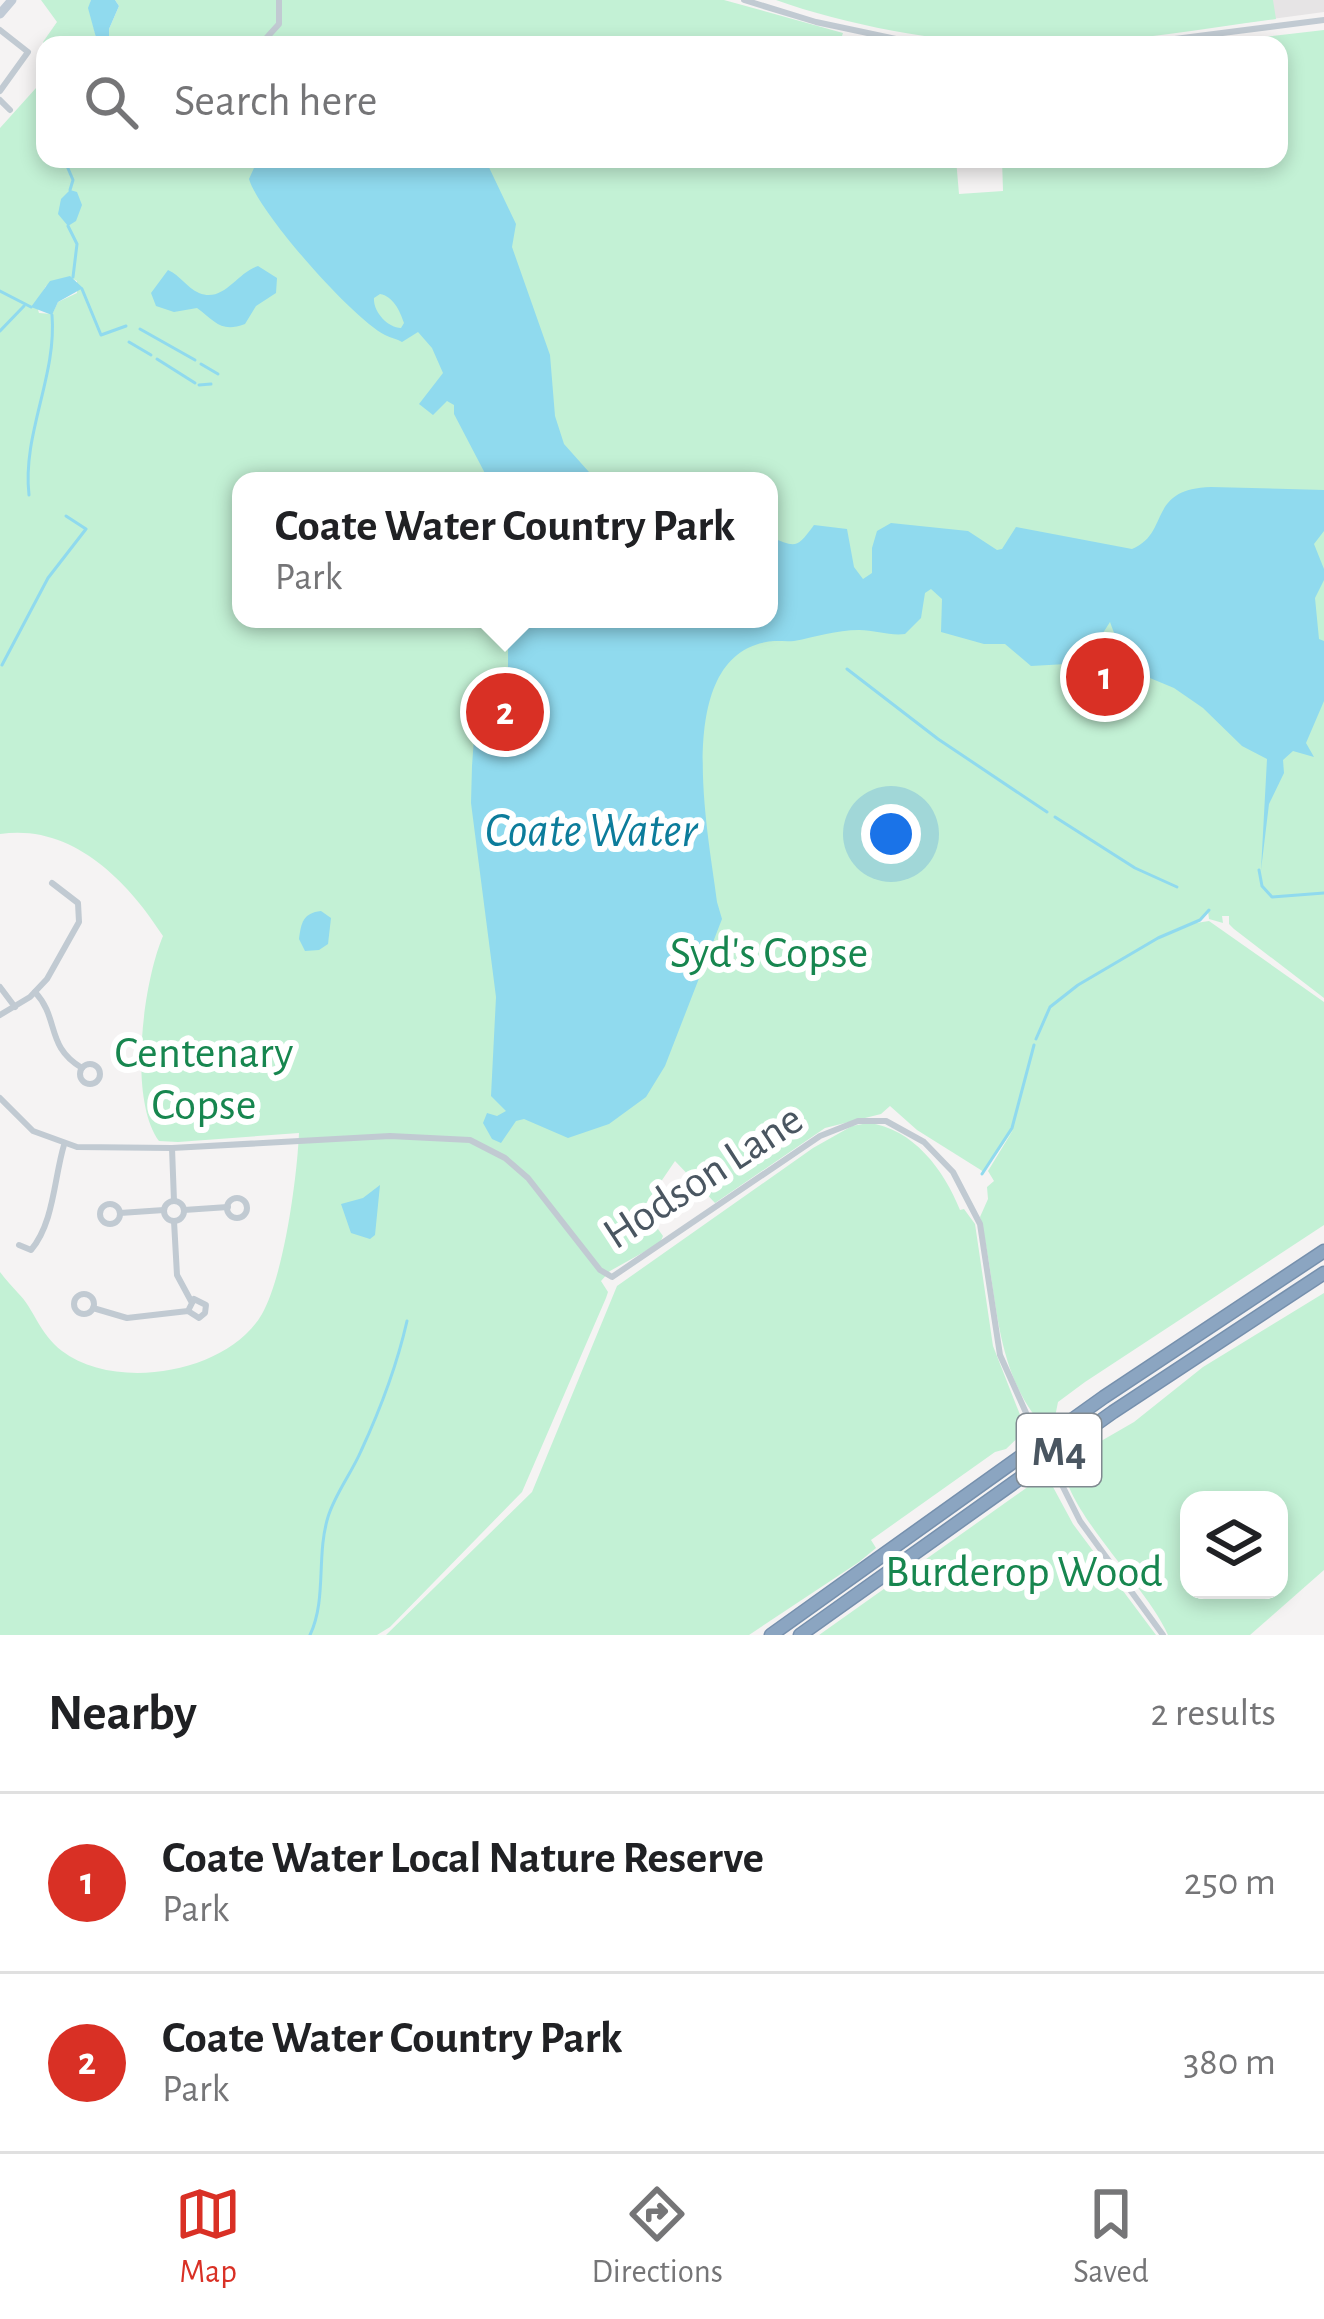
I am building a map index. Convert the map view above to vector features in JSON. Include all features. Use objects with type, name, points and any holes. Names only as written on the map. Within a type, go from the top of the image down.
[{"type":"highway","name":"M4","points":[[771,1635],[1104,1397],[1324,1252]]},
{"type":"highway","name":"M4","points":[[800,1635],[1094,1425],[1324,1273]]},
{"type":"main road","points":[[0,14],[12,0]]},
{"type":"street","points":[[268,36],[279,24],[280,0]]},
{"type":"street","points":[[744,0],[881,36]]},
{"type":"street","points":[[1199,36],[1324,20]]},
{"type":"street","points":[[0,30],[28,50],[0,91]]},
{"type":"street","points":[[0,100],[10,110]]},
{"type":"street","points":[[0,1015],[47,980],[80,917],[78,903],[56,889]]},
{"type":"street","points":[[0,987],[14,1007]]},
{"type":"street","points":[[35,992],[48,1009],[59,1048],[82,1068]]},
{"type":"street","points":[[0,1098],[27,1127],[64,1145],[172,1148],[174,1201],[184,1210]]},
{"type":"street","name":"Hodson Lane","points":[[172,1148],[321,1138],[470,1140],[505,1158],[528,1178],[600,1270],[612,1277],[836,1128],[867,1120],[896,1124],[939,1155],[969,1197],[984,1240],[1000,1355],[1081,1521],[1163,1635]]},
{"type":"street","points":[[19,1244],[31,1250],[38,1240],[52,1203],[64,1145]]},
{"type":"street","points":[[120,1214],[164,1210],[174,1201]]},
{"type":"street","points":[[188,1311],[191,1301],[177,1275],[174,1220],[184,1210],[228,1207]]},
{"type":"street","points":[[164,1210],[174,1220]]},
{"type":"street","points":[[93,1309],[127,1318],[188,1311],[196,1318],[206,1313],[202,1300],[191,1301]]},
{"type":"shaded area","points":[[1167,0],[1324,0],[1324,12],[1170,33]]},
{"type":"green space","points":[[41,0],[91,0],[96,36],[47,36],[57,22]]},
{"type":"green space","points":[[115,0],[724,0],[843,33],[109,36],[119,6]]},
{"type":"green space","points":[[776,0],[1273,0],[1276,19],[1152,36],[932,36]]},
{"type":"green space","points":[[1324,30],[1324,998],[1234,929],[1229,916],[1222,916],[1223,923],[1209,919],[1208,911],[1196,923],[1209,921],[1324,1002],[1324,1225],[1085,1382],[1058,1402],[1055,1417],[1043,1426],[1026,1404],[1005,1354],[980,1217],[988,1199],[987,1187],[994,1181],[988,1171],[1013,1130],[984,1172],[917,1130],[890,1106],[881,1114],[825,1128],[715,1203],[675,1161],[643,1208],[663,1236],[660,1243],[601,1281],[608,1292],[606,1298],[522,1492],[390,1627],[377,1635],[0,1635],[0,1272],[54,1344],[85,1364],[140,1373],[169,1370],[224,1350],[246,1334],[270,1297],[288,1226],[299,1133],[159,1141],[149,1122],[141,1070],[145,1010],[163,936],[133,895],[95,860],[51,838],[0,834],[0,128],[36,88],[36,168],[957,168],[959,194],[1003,191],[1002,168],[1288,168],[1288,36],[1272,36]],"holes":[[[77,281],[77,293],[58,302],[52,314],[39,313],[36,303],[46,286]]]},
{"type":"green space","points":[[868,1123],[899,1133],[925,1153],[960,1210],[975,1224],[993,1346],[1026,1430],[1006,1449],[995,1452],[871,1540],[876,1548],[859,1562],[749,1635],[386,1635],[532,1492],[617,1286],[813,1148],[852,1126]]},
{"type":"green space","points":[[1324,1293],[1324,1570],[1250,1635],[1168,1635],[1077,1503],[1063,1463],[1134,1422],[1203,1367]]},
{"type":"green space","name":"Burderop Wood","points":[[1046,1474],[1073,1524],[1156,1635],[819,1635]]},
{"type":"water","points":[[91,0],[115,0],[119,6],[109,36],[96,36],[88,8]]},
{"type":"water","points":[[254,168],[489,168],[516,224],[512,247],[550,355],[555,416],[564,444],[589,472],[484,472],[454,414],[454,405],[447,401],[433,415],[419,404],[443,373],[432,348],[418,332],[402,342],[370,325],[288,239],[249,179]],"holes":[[[380,294],[392,301],[404,323],[401,328],[386,322],[374,298]]]},
{"type":"water","points":[[70,190],[77,192],[82,205],[76,221],[68,226],[58,214],[61,199]]},
{"type":"water","points":[[258,266],[277,278],[276,293],[256,306],[245,324],[219,325],[197,308],[174,312],[156,306],[151,293],[168,270],[208,295],[223,291]]},
{"type":"water","points":[[70,276],[83,288],[58,302],[52,315],[31,307],[50,281]]},
{"type":"water","name":"Coate Water","points":[[1191,490],[1324,490],[1324,531],[1314,544],[1324,569],[1315,598],[1319,639],[1324,641],[1324,701],[1306,743],[1314,757],[1293,751],[1283,760],[1284,773],[1269,804],[1261,870],[1267,759],[1242,746],[1203,708],[1174,688],[1133,671],[1115,669],[1120,649],[1110,622],[1084,663],[1031,666],[1005,644],[984,644],[941,632],[942,599],[931,589],[925,593],[921,618],[905,634],[851,630],[766,642],[736,656],[717,681],[707,715],[704,795],[722,919],[665,1066],[646,1097],[609,1124],[568,1138],[524,1119],[516,1121],[501,1143],[492,1139],[483,1123],[487,1113],[497,1116],[506,1111],[491,1096],[496,997],[471,803],[472,766],[474,738],[508,667],[508,628],[778,628],[778,540],[794,544],[814,525],[847,529],[854,567],[863,579],[872,573],[877,531],[891,523],[968,531],[997,550],[1016,527],[1132,549],[1152,533],[1168,503]]},
{"type":"water","points":[[321,911],[331,918],[328,944],[305,951],[299,939],[302,924],[310,914]]},
{"type":"water","points":[[380,1185],[375,1235],[370,1239],[351,1233],[341,1204],[363,1198]]},
{"type":"waterway","points":[[68,168],[73,180],[70,190]]},
{"type":"waterway","points":[[68,226],[77,244],[73,277]]},
{"type":"waterway","points":[[82,289],[101,335],[126,326]]},
{"type":"waterway","points":[[0,291],[31,307]]},
{"type":"waterway","points":[[0,331],[24,306]]},
{"type":"waterway","points":[[29,495],[30,450],[50,360],[52,315]]},
{"type":"waterway","points":[[140,329],[195,360]]},
{"type":"waterway","points":[[129,342],[151,355]]},
{"type":"waterway","points":[[157,359],[195,383]]},
{"type":"waterway","points":[[201,364],[218,374]]},
{"type":"waterway","points":[[199,385],[211,384]]},
{"type":"waterway","points":[[2,665],[48,578],[86,529],[66,516]]},
{"type":"waterway","points":[[847,669],[938,739],[1047,812]]},
{"type":"waterway","points":[[1055,817],[1135,868],[1177,887]]},
{"type":"waterway","points":[[1259,870],[1262,886],[1272,897],[1324,893]]},
{"type":"waterway","points":[[1036,1039],[1050,1007],[1078,985],[1158,938],[1200,920],[1209,910]]},
{"type":"waterway","points":[[982,1174],[1012,1128],[1034,1045]]},
{"type":"waterway","points":[[310,1635],[318,1607],[328,1517],[375,1420],[407,1321]]},
{"type":"place","name":"Coate Water Local Nature Reserve","points":[[1105,677]]},
{"type":"place","name":"Coate Water Country Park","points":[[505,712]]},
{"type":"park label","name":"Syd's Copse","points":[[769,951]]},
{"type":"park label","name":"Centenary Copse","points":[[204,1077]]}]
